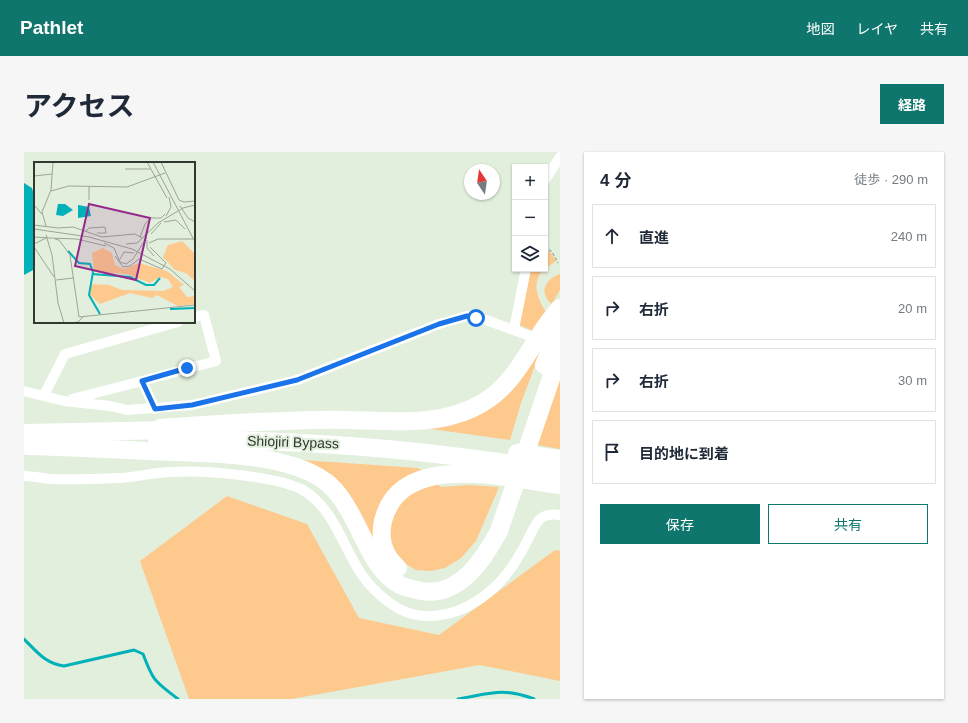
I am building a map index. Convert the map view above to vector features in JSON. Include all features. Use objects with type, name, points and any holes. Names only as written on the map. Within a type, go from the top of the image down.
[{"type":"highway","points":[[131,430],[283,421],[426,421],[457,414],[485,402],[509,381],[527,357],[550,319],[560,308]]},
{"type":"highway","points":[[502,464],[465,474],[444,474],[424,479],[408,487],[392,502],[383,520],[382,535],[384,549],[391,561],[401,571],[412,577],[425,581],[433,580],[447,577],[459,571],[480,548],[498,512],[529,402],[552,342],[560,326]]},
{"type":"highway","points":[[25,442],[220,454],[274,461],[302,468],[326,482],[336,492],[350,511],[375,559],[391,578],[400,585],[422,591],[440,590],[456,584],[474,569],[486,554],[499,530],[560,352]]},
{"type":"highway","name":"Shiojiri Bypass","points":[[25,442],[131,430],[236,430],[335,434],[465,445],[502,464]]},
{"type":"highway","name":"Shiojiri Bypass","points":[[25,442],[80,440],[236,440],[336,444],[428,452],[560,472]]},
{"type":"highway","name":"Shiojiri Bypass","points":[[527,467],[560,459]]},
{"type":"highway","points":[[527,467],[560,485]]},
{"type":"street","points":[[548,175],[560,157]]},
{"type":"street","points":[[515,330],[525,272]]},
{"type":"street","points":[[64,401],[216,360],[204,315],[195,318]]},
{"type":"street","points":[[24,391],[64,401],[110,406],[127,410],[192,405],[297,380],[439,324],[467,316],[515,330],[560,348]]},
{"type":"street","points":[[44,395],[65,354],[174,323]]},
{"type":"street","points":[[142,381],[155,409]]},
{"type":"street","points":[[24,476],[50,479],[122,478],[173,472],[216,473],[282,483],[300,489],[317,500],[329,515],[352,558],[374,590],[393,605],[407,613],[427,616],[444,614],[463,609],[484,597],[503,580],[514,565],[538,520],[549,514],[560,515]]},
{"type":"path","points":[[548,249],[552,252],[558,263]]},
{"type":"shaded area","points":[[548,251],[551,253],[556,261],[548,267]]},
{"type":"shaded area","points":[[528,272],[542,272],[538,279],[537,289],[541,304],[547,313],[536,332],[519,325]]},
{"type":"shaded area","points":[[560,274],[560,290],[552,304],[545,295],[545,287],[550,279]]},
{"type":"shaded area","points":[[542,347],[521,403],[510,440],[431,429],[431,426],[458,419]]},
{"type":"shaded area","points":[[560,368],[560,449],[532,444]]},
{"type":"shaded area","points":[[302,460],[418,468],[421,470],[420,474],[399,487],[387,497],[378,511],[375,523],[380,550],[317,467]]},
{"type":"shaded area","points":[[437,483],[441,487],[468,485],[499,487],[476,541],[461,558],[445,568],[431,571],[416,570],[404,563],[391,546],[389,525],[405,496]]},
{"type":"shaded area","points":[[227,496],[307,524],[359,618],[439,635],[555,550],[560,551],[560,681],[480,665],[292,699],[189,699],[140,561]]},
{"type":"water","points":[[24,183],[32,188],[34,195],[34,270],[24,275]]},
{"type":"waterway","points":[[24,639],[47,660],[64,666],[134,650],[143,654],[156,681],[178,699]]},
{"type":"waterway","points":[[458,699],[505,692],[523,695],[534,699]]},
{"type":"route","points":[[187,368],[142,381],[155,409],[192,405],[297,380],[439,324],[467,316],[476,318]]}]
